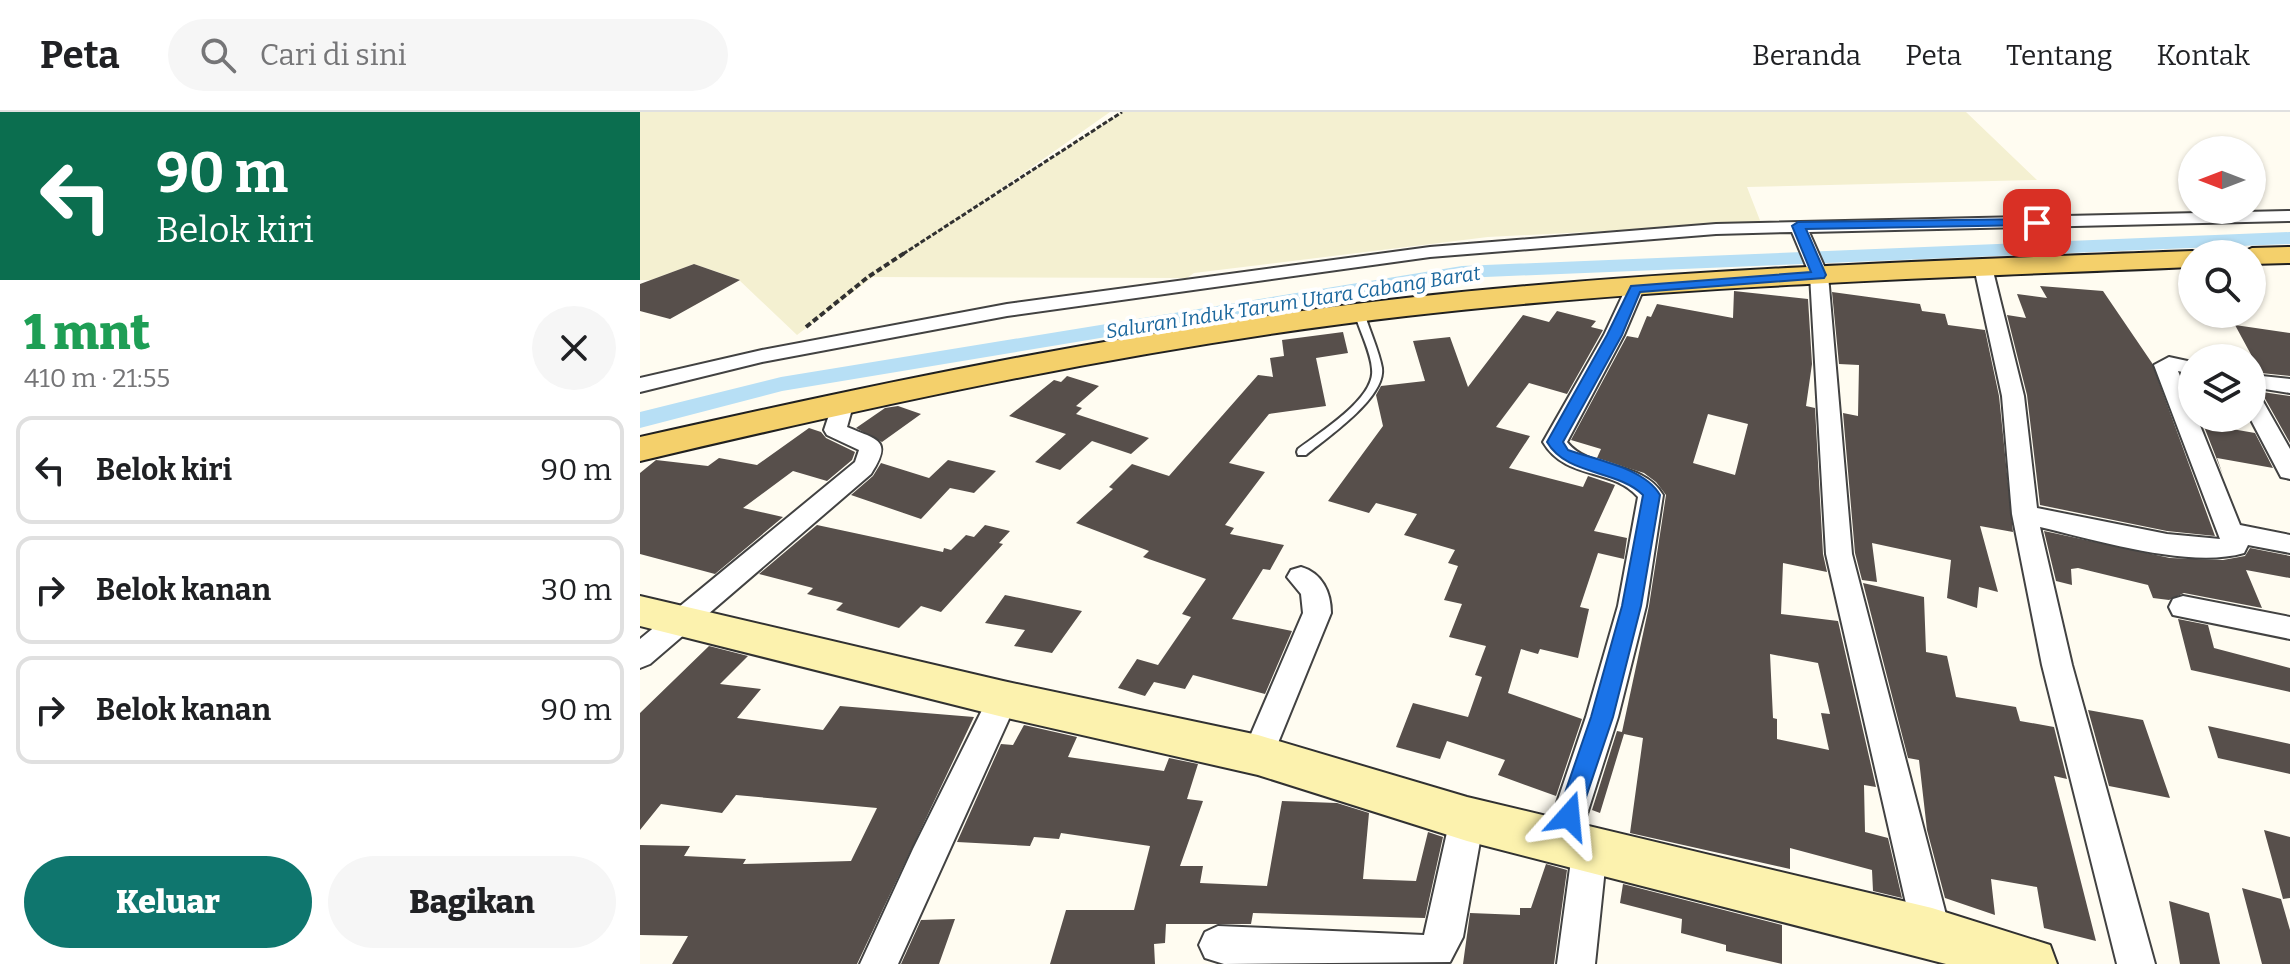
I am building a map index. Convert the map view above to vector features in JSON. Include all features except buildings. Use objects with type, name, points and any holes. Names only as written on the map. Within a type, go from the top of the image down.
[{"type":"main road","points":[[2266,256],[2289,257]]},
{"type":"main road","points":[[640,449],[843,402],[1104,351],[1514,296],[1818,271],[2178,260]]},
{"type":"street","points":[[640,385],[762,356],[1036,305],[1400,255],[1716,229],[2290,216]]},
{"type":"street","points":[[1800,229],[1818,271],[1839,554],[1932,934]]},
{"type":"street","points":[[1983,267],[2013,396],[2025,514],[2057,665],[2136,964]]},
{"type":"street","points":[[1576,964],[1575,845],[1602,717],[1632,606],[1651,495],[1648,489],[1632,479],[1562,453],[1555,442],[1614,335],[1635,288]]},
{"type":"street","points":[[2178,365],[2165,365],[2178,398]]},
{"type":"street","points":[[2266,383],[2290,386]]},
{"type":"street","points":[[640,656],[660,615],[863,468],[871,455],[871,446],[835,430],[843,402]]},
{"type":"street","points":[[2266,427],[2290,471]]},
{"type":"street","points":[[2025,514],[2193,549],[2228,550],[2235,546],[2191,432]]},
{"type":"street","points":[[2230,532],[2290,544]]},
{"type":"street","points":[[1258,755],[1317,613],[1318,600],[1314,588],[1301,577]]},
{"type":"street","points":[[2183,607],[2290,628]]},
{"type":"street","points":[[660,615],[1003,699],[1258,755],[1467,819],[1932,934],[2031,964]]},
{"type":"street","points":[[879,964],[1003,699]]},
{"type":"street","points":[[1218,945],[1421,955],[1431,952],[1444,937],[1467,819]]},
{"type":"lane","points":[[1302,452],[1365,399],[1377,381],[1378,371],[1360,315]]},
{"type":"path","points":[[762,356],[797,335],[868,277],[1122,112]]},
{"type":"shaded area","points":[[640,112],[1110,112],[954,222],[1122,112],[1966,112],[2037,180],[1747,187],[1761,223],[1488,237],[1194,273],[1187,278],[873,277],[797,335],[738,279],[694,264],[651,280],[640,280]]},
{"type":"waterway","name":"Saluran Induk Tarum Utara Cabang Barat","points":[[640,420],[781,384],[1462,272],[2290,238]]},
{"type":"route","points":[[1569,816],[1602,717],[1632,606],[1651,495],[1648,489],[1632,479],[1562,453],[1555,442],[1614,335],[1635,288],[1819,275],[1798,226],[2037,223]]}]
